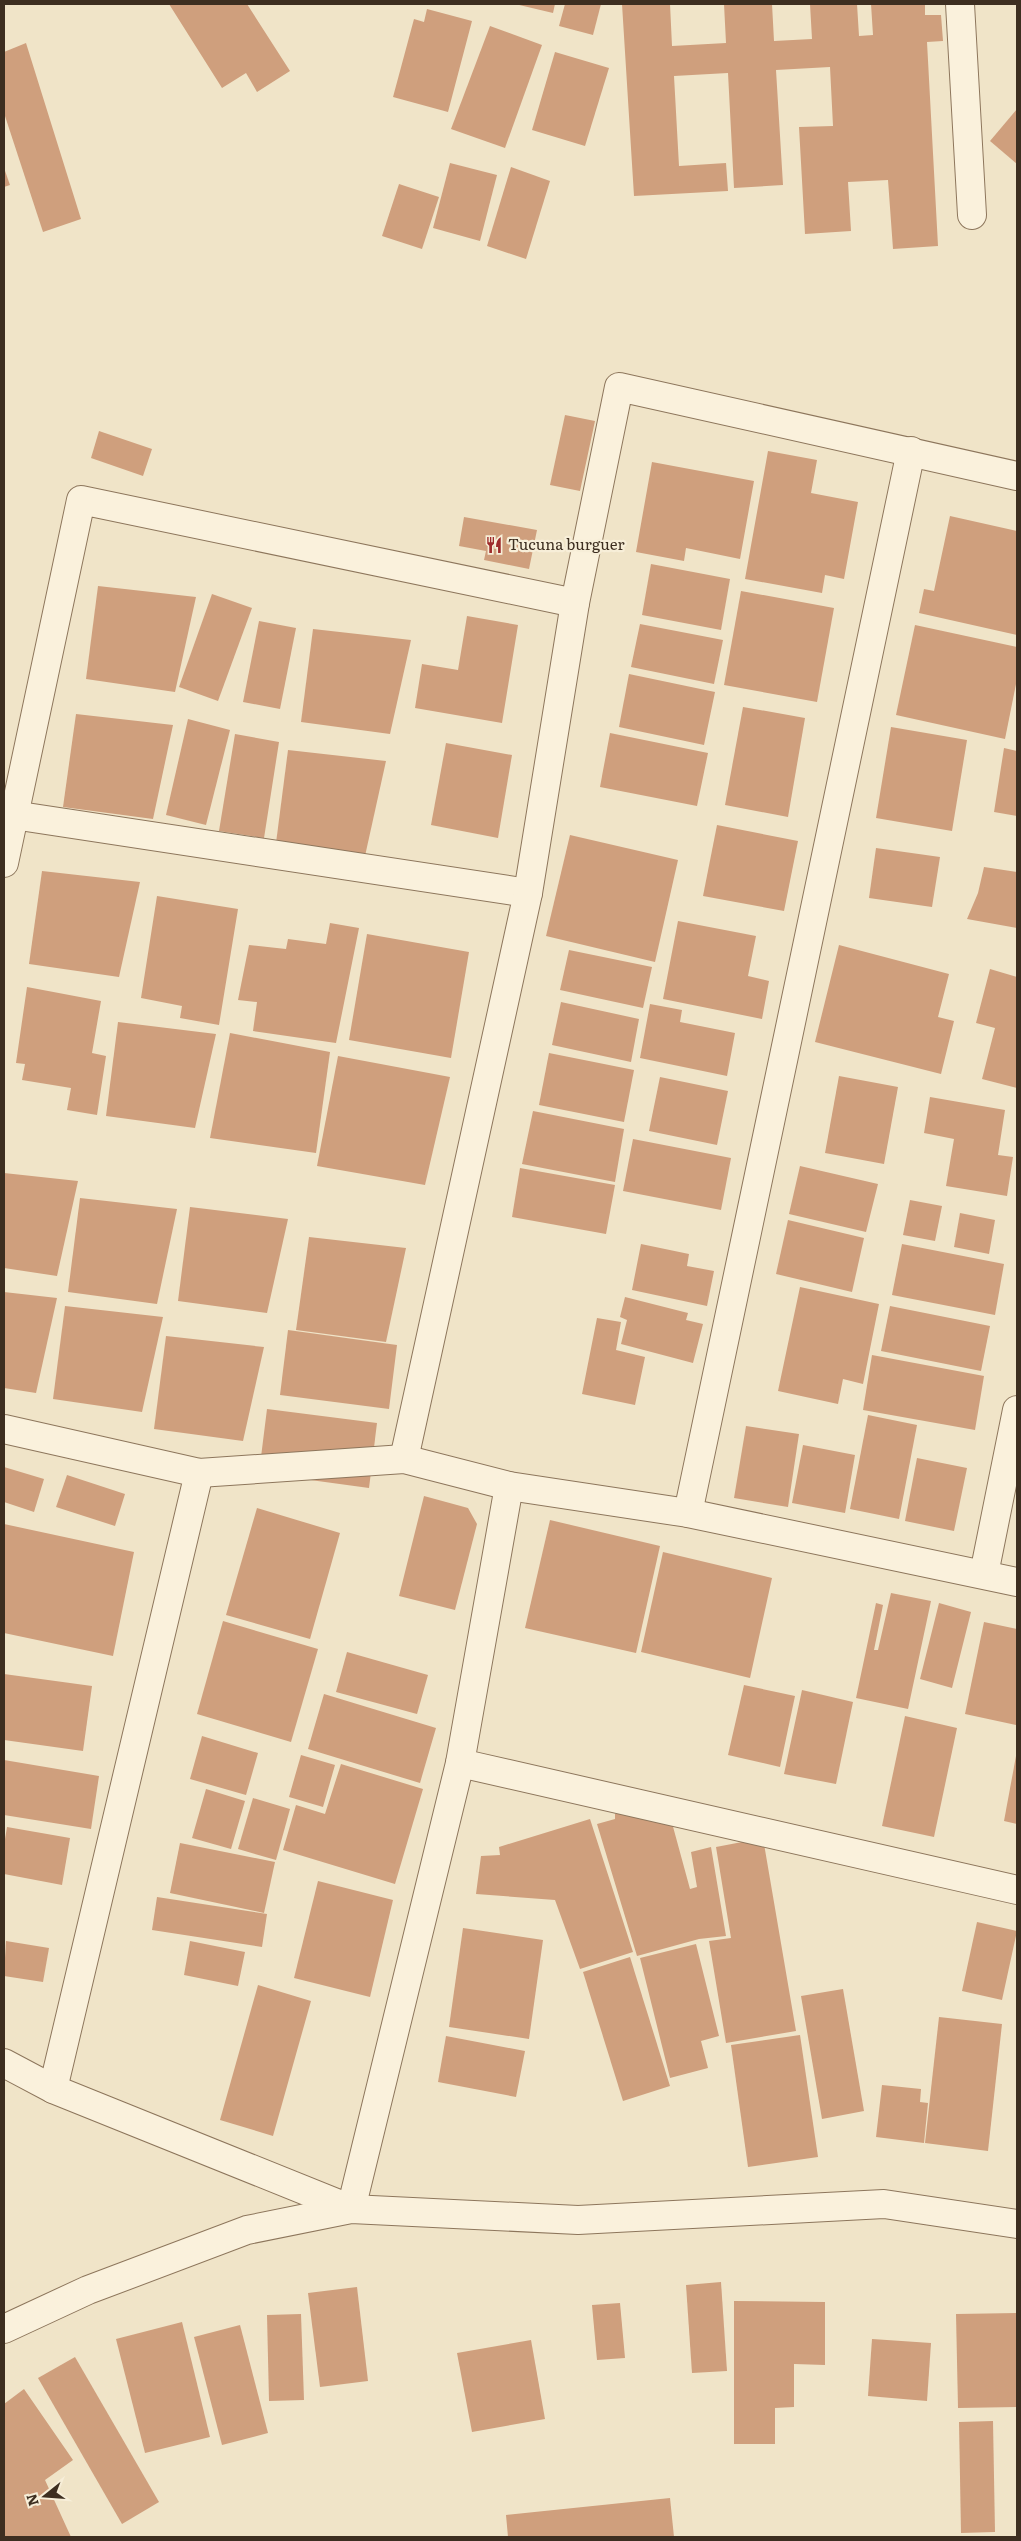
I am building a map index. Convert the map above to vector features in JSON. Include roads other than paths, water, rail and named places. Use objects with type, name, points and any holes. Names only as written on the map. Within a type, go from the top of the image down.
[{"type":"street","points":[[960,4],[972,215]]},
{"type":"street","points":[[404,1460],[528,893],[575,603],[619,387],[1017,476]]},
{"type":"street","points":[[688,1513],[911,451]]},
{"type":"street","points":[[4,863],[81,500],[575,603]]},
{"type":"street","points":[[13,815],[528,893]]},
{"type":"street","points":[[984,1574],[1017,1410]]},
{"type":"street","points":[[4,1430],[199,1473],[404,1460],[509,1486],[688,1513],[1017,1582]]},
{"type":"street","points":[[53,2089],[199,1473]]},
{"type":"street","points":[[351,2209],[460,1763],[509,1486]]},
{"type":"street","points":[[460,1763],[1017,1890]]},
{"type":"street","points":[[4,2063],[53,2089],[351,2209]]},
{"type":"street","points":[[4,2329],[88,2290],[246,2230],[351,2209],[578,2220],[884,2204],[1017,2224]]},
{"type":"place","name":"Tucuna burguer","points":[[494,545]]}]
